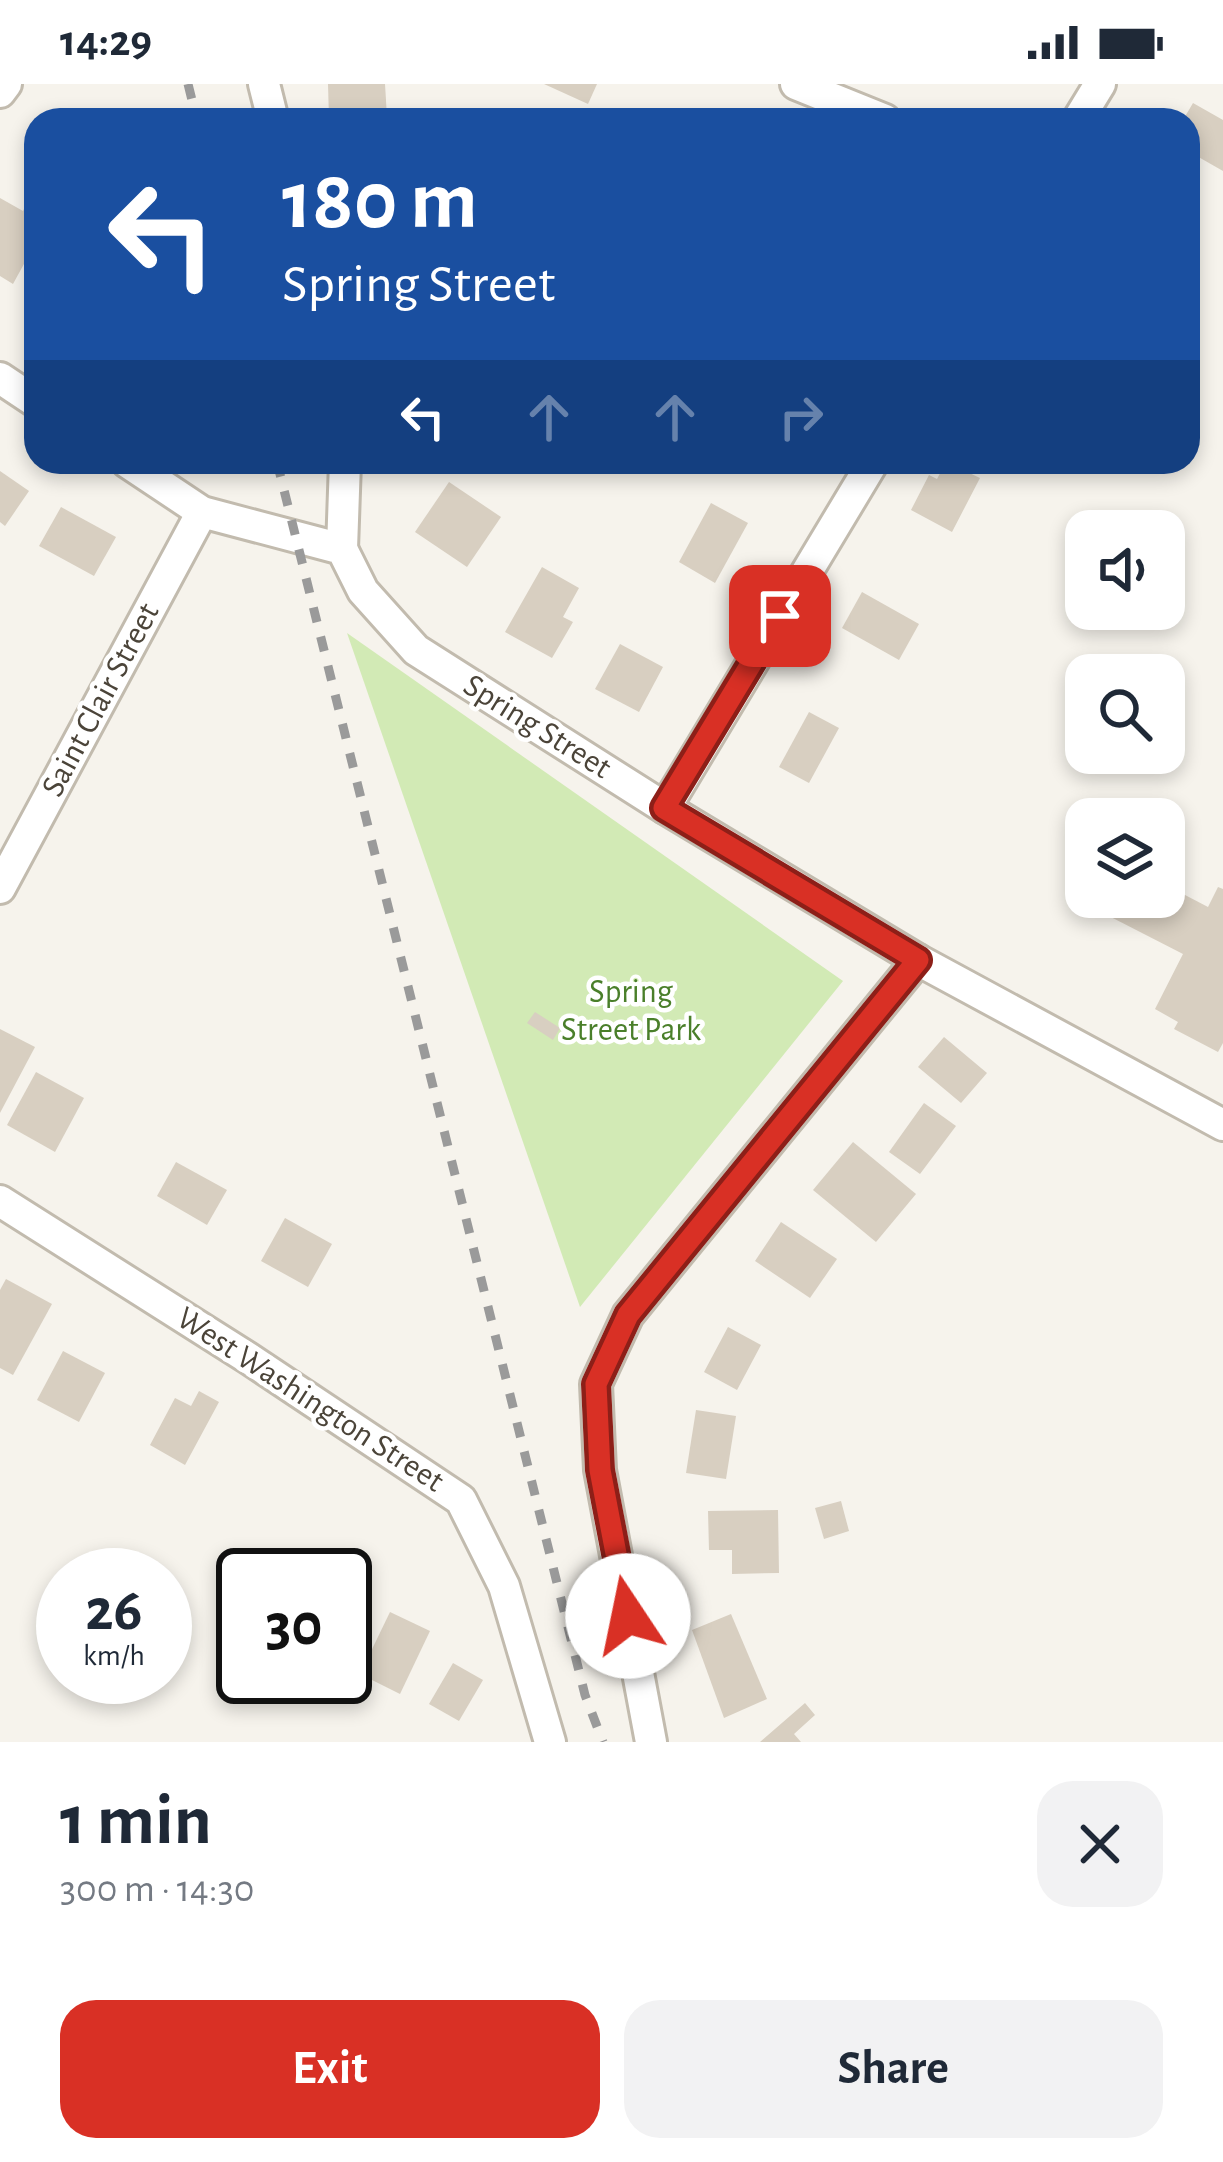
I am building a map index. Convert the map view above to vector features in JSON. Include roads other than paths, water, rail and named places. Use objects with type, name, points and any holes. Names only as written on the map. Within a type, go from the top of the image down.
[{"type":"street","points":[[0,92],[6,84]]},
{"type":"street","points":[[796,84],[855,108]]},
{"type":"street","points":[[145,474],[202,512],[342,549],[345,474]]},
{"type":"street","points":[[664,808],[866,474]]},
{"type":"street","name":"Saint Clair Street","points":[[0,888],[202,512]]},
{"type":"street","name":"Spring Street","points":[[342,549],[364,590],[416,650],[664,808],[918,960],[1223,1125]]},
{"type":"street","points":[[651,1742],[600,1470],[596,1384],[628,1315],[918,960]]},
{"type":"street","name":"West Washington Street","points":[[0,1201],[461,1500],[505,1586],[550,1742]]},
{"type":"railway","points":[[188,84],[194,108]]},
{"type":"railway","points":[[280,474],[585,1695],[603,1742]]},
{"type":"park label","name":"Spring Street Park","points":[[631,1011]]}]
